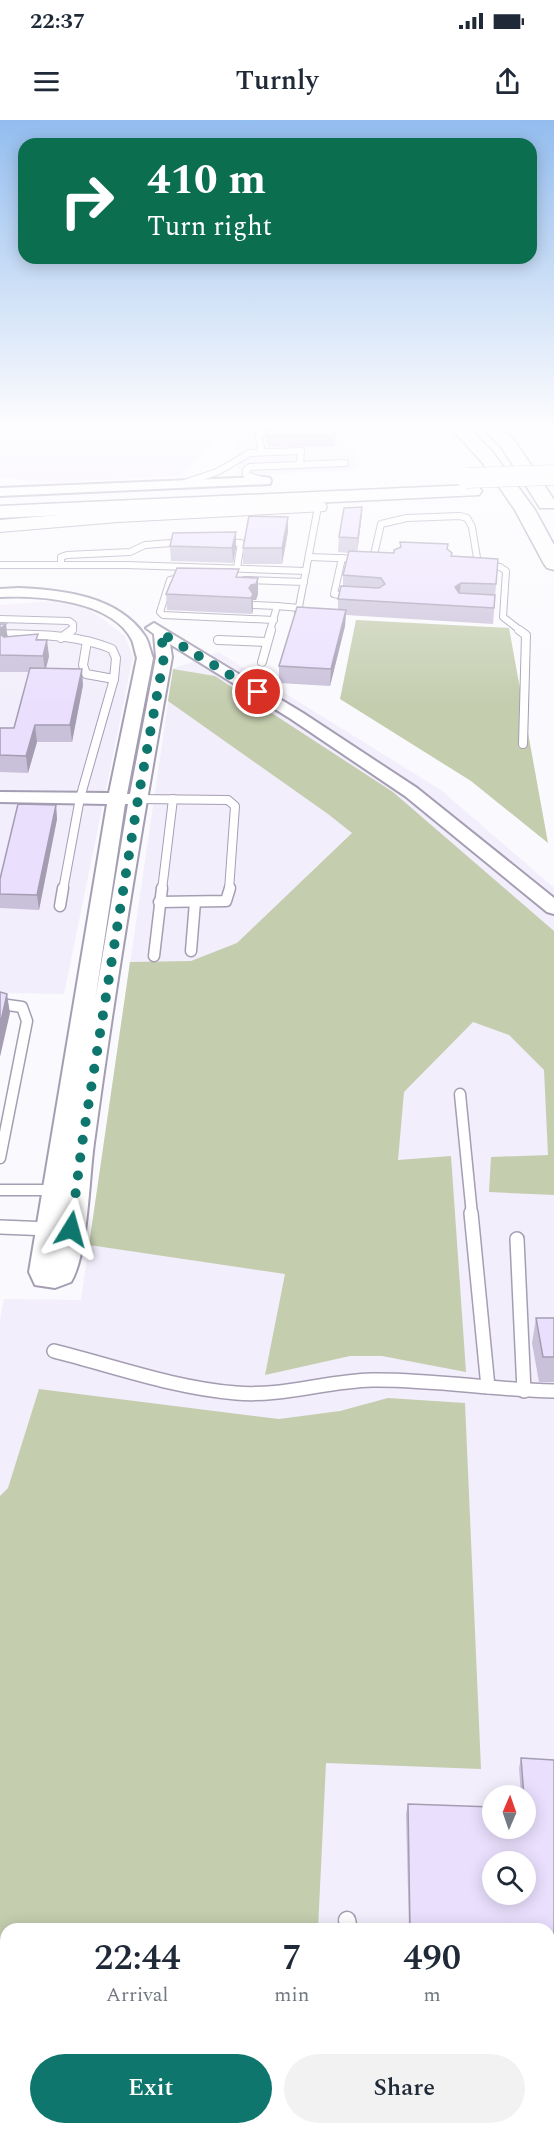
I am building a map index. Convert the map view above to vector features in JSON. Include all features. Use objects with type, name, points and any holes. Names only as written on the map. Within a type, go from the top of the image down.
[{"type":"highway","points":[[529,518],[554,564]]},
{"type":"main road","points":[[0,526],[94,518]]},
{"type":"street","points":[[0,586],[32,585],[77,590],[109,600],[297,716],[411,792],[554,908]]},
{"type":"street","points":[[0,593],[56,594],[87,601],[116,616],[138,636],[144,646],[145,658],[117,799],[48,1229],[42,1272],[44,1278],[51,1280],[59,1279],[65,1274],[82,1144],[138,799],[164,657],[161,633]]},
{"type":"street","points":[[0,797],[138,799]]},
{"type":"lane","points":[[255,605],[299,610],[316,518]]},
{"type":"lane","points":[[373,560],[381,524],[406,518]]},
{"type":"lane","points":[[467,518],[472,527],[478,564]]},
{"type":"lane","points":[[61,565],[61,557],[66,555],[130,552],[145,545],[191,542]]},
{"type":"lane","points":[[212,542],[242,543],[237,568]]},
{"type":"lane","points":[[126,565],[130,552]]},
{"type":"lane","points":[[309,557],[384,560]]},
{"type":"lane","points":[[342,558],[334,594],[337,597],[358,598]]},
{"type":"lane","points":[[469,563],[500,567],[506,571],[502,606],[504,620],[526,634],[524,744]]},
{"type":"lane","points":[[0,565],[126,565],[306,570]]},
{"type":"lane","points":[[191,578],[170,580],[167,600],[160,612],[168,617],[274,620]]},
{"type":"lane","points":[[236,579],[304,582]]},
{"type":"lane","points":[[262,662],[277,606]]},
{"type":"lane","points":[[491,606],[502,606]]},
{"type":"lane","points":[[0,619],[69,621],[74,624],[74,629],[65,636],[41,645]]},
{"type":"lane","points":[[0,634],[65,636],[112,649],[116,658],[114,679],[81,798],[60,906]]},
{"type":"lane","points":[[218,640],[267,642]]},
{"type":"lane","points":[[87,641],[83,665],[86,674],[114,679]]},
{"type":"lane","points":[[138,799],[228,801],[236,806],[229,897],[226,901],[220,903],[159,902]]},
{"type":"lane","points":[[154,956],[173,799]]},
{"type":"lane","points":[[191,951],[195,902]]},
{"type":"lane","points":[[0,1004],[22,1007],[27,1021],[0,1158]]},
{"type":"lane","points":[[460,1094],[488,1387]]},
{"type":"lane","points":[[0,1190],[54,1191]]},
{"type":"lane","points":[[0,1227],[71,1229]]},
{"type":"lane","points":[[517,1239],[524,1391]]},
{"type":"lane","points":[[54,1351],[164,1382],[239,1394],[291,1391],[334,1382],[376,1380],[524,1391],[554,1391]]},
{"type":"shaded area","points":[[55,601],[88,609],[107,622],[125,636],[133,657],[64,994],[0,993],[0,605]]},
{"type":"shaded area","points":[[218,652],[441,790],[554,888],[554,1923],[0,1923],[0,1321],[4,1299],[81,1300],[173,669]]},
{"type":"green space","points":[[356,620],[509,628],[548,843],[471,781],[340,699]]},
{"type":"green space","points":[[173,669],[215,676],[393,792],[554,931],[554,1195],[489,1192],[491,1157],[548,1155],[544,1070],[509,1035],[473,1022],[404,1092],[398,1160],[451,1156],[466,1372],[382,1356],[350,1356],[265,1375],[285,1274],[89,1245],[130,962],[191,961],[237,943],[352,833],[168,701]]},
{"type":"green space","points":[[39,1389],[279,1419],[340,1411],[388,1398],[465,1403],[481,1769],[326,1763],[318,1923],[0,1923],[0,1496],[8,1488]]},
{"type":"building","points":[[249,518],[288,518],[282,548],[243,548]]},
{"type":"building","points":[[342,518],[361,518],[358,538],[339,537]]},
{"type":"building","points":[[236,532],[232,548],[170,546],[173,533]]},
{"type":"building","points":[[400,542],[448,544],[447,549],[452,553],[451,556],[498,559],[496,584],[461,583],[455,587],[459,593],[495,595],[494,608],[338,599],[341,586],[379,588],[385,584],[381,578],[343,575],[349,551],[394,553],[394,550],[401,547]]},
{"type":"building","points":[[177,568],[239,569],[236,577],[258,578],[256,584],[249,588],[253,594],[251,598],[166,594]]},
{"type":"building","points":[[297,607],[346,610],[331,669],[279,666]]},
{"type":"building","points":[[0,634],[4,637],[38,634],[36,640],[47,640],[43,656],[0,655]]},
{"type":"building","points":[[30,668],[82,669],[70,725],[35,725],[26,756],[0,755],[0,728],[14,728]]},
{"type":"building","points":[[18,804],[56,805],[37,895],[0,894],[0,879]]},
{"type":"building","points":[[0,992],[7,994],[0,1025]]},
{"type":"building","points":[[536,1318],[554,1318],[554,1357],[543,1357]]},
{"type":"building","points":[[521,1758],[554,1760],[554,1923],[410,1923],[408,1804],[482,1807],[482,1839],[536,1839],[536,1785],[523,1785]]},
{"type":"route","points":[[71,1229],[82,1144],[138,799],[164,657],[161,633],[258,692]]}]
